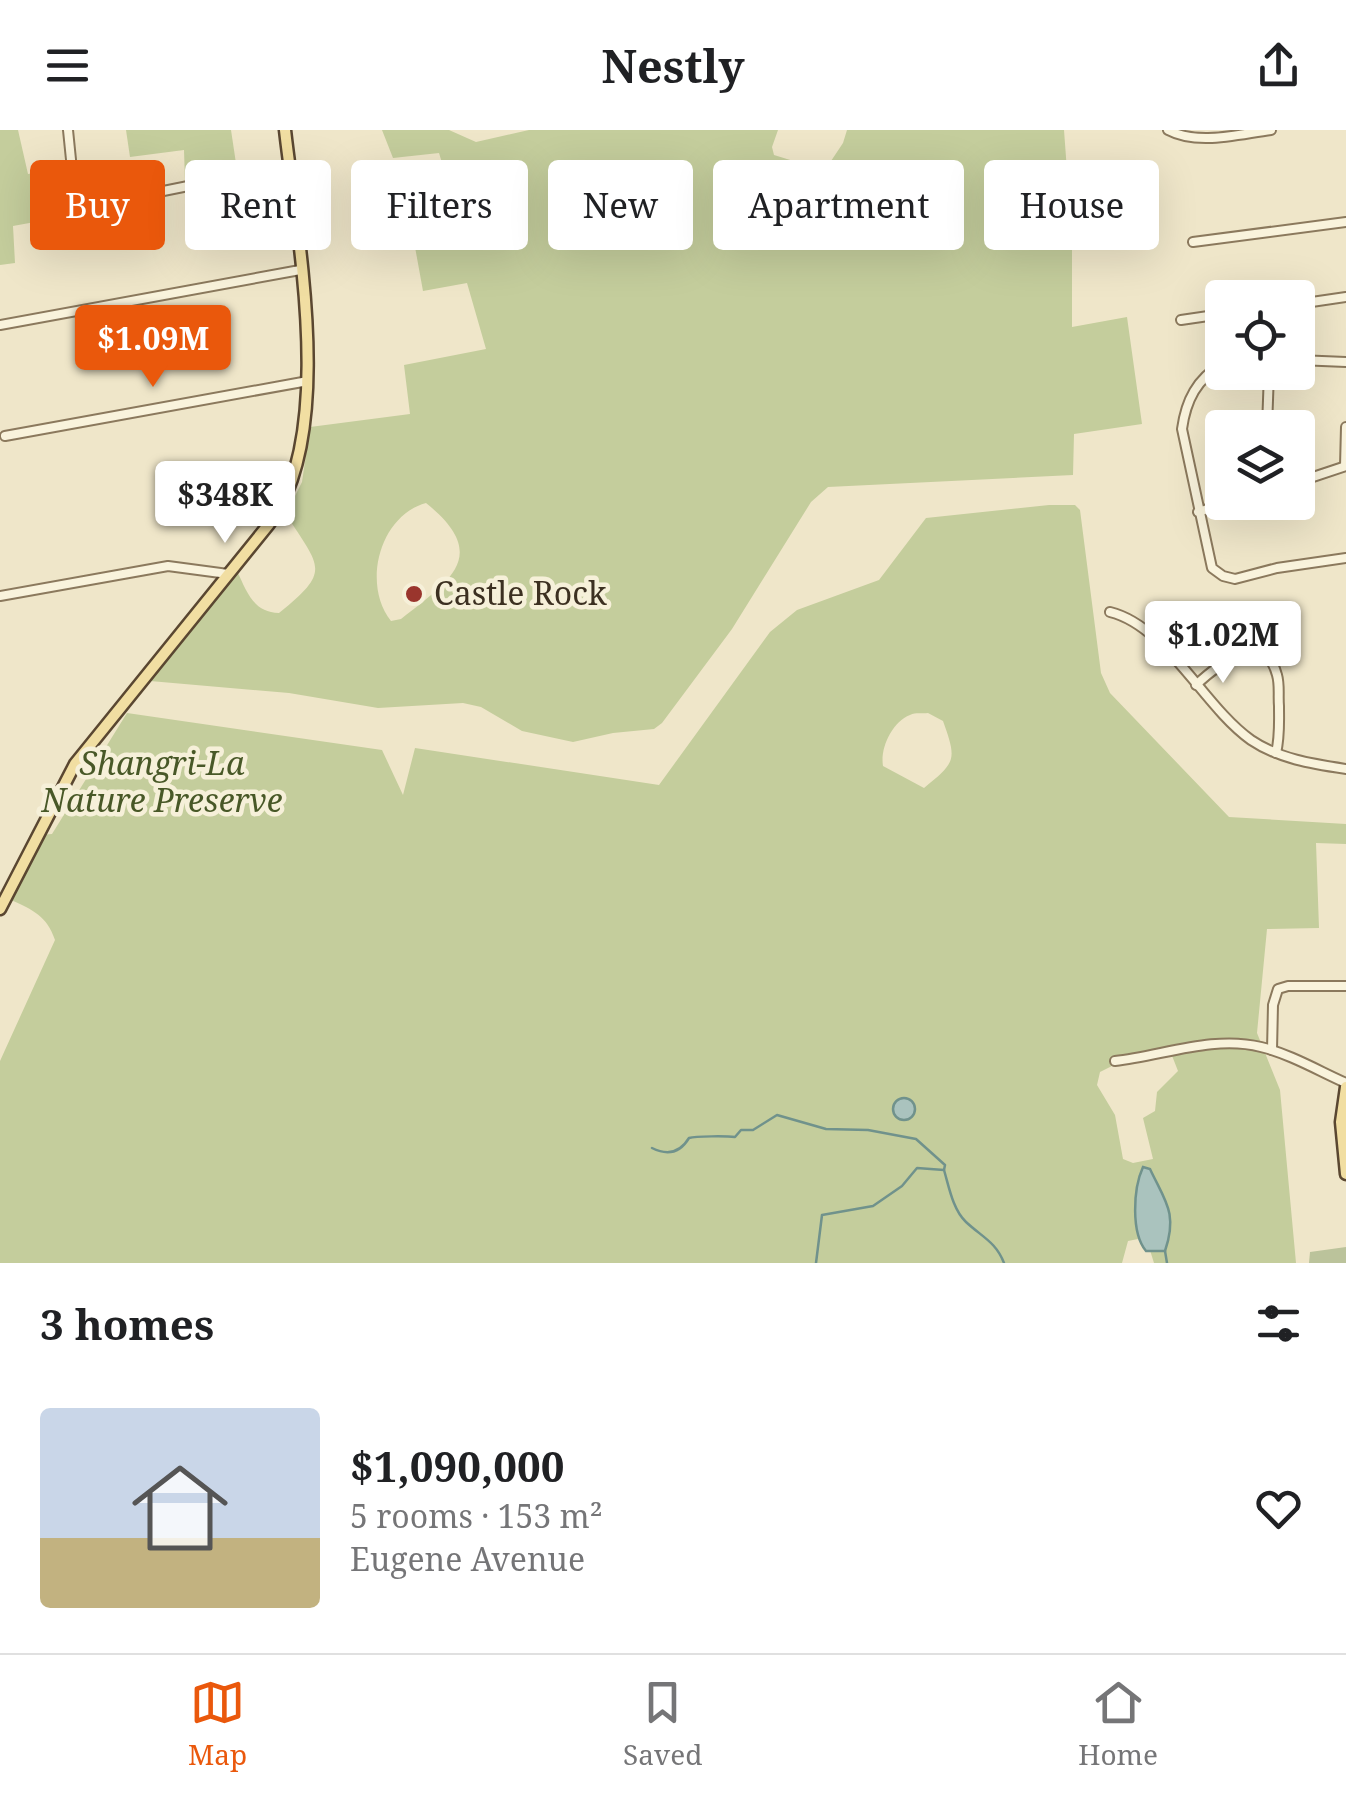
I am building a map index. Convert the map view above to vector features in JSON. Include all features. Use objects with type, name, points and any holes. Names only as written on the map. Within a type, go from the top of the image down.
[{"type":"main road","points":[[0,909],[74,764],[280,510],[292,487],[309,352],[284,130]]},
{"type":"main road","points":[[1346,1085],[1341,1122],[1346,1174]]},
{"type":"street","points":[[68,130],[71,160]]},
{"type":"street","points":[[1168,130],[1180,136],[1201,138],[1272,130]]},
{"type":"street","points":[[1193,242],[1346,222]]},
{"type":"street","points":[[0,325],[300,270]]},
{"type":"street","points":[[1315,302],[1346,298]]},
{"type":"street","points":[[1181,320],[1205,316]]},
{"type":"street","points":[[1315,361],[1346,362]]},
{"type":"street","points":[[1205,377],[1198,383],[1184,412],[1182,429],[1212,568],[1235,579],[1277,568],[1346,558]]},
{"type":"street","points":[[6,436],[308,380]]},
{"type":"street","points":[[1315,476],[1346,466],[1346,427]]},
{"type":"street","points":[[1198,512],[1205,510]]},
{"type":"street","points":[[0,596],[168,566],[228,574]]},
{"type":"street","points":[[1110,612],[1145,629],[1238,730],[1276,753],[1346,769]]},
{"type":"street","points":[[1196,685],[1226,659],[1254,653],[1266,658],[1273,665],[1279,684],[1280,740],[1276,753]]},
{"type":"street","points":[[1272,1050],[1273,1005],[1278,989],[1346,986]]},
{"type":"street","points":[[1115,1061],[1221,1044],[1244,1044],[1272,1050],[1346,1085]]},
{"type":"green space","points":[[0,130],[18,130],[30,174],[30,223],[13,226],[15,263],[0,265]]},
{"type":"green space","points":[[126,130],[231,130],[236,160],[185,160],[185,181],[184,150],[130,157]]},
{"type":"green space","points":[[382,130],[449,130],[476,142],[529,130],[778,130],[772,147],[774,155],[790,160],[713,160],[713,250],[964,250],[964,160],[832,160],[847,130],[1064,130],[1066,160],[984,160],[984,250],[1072,250],[1072,327],[1127,317],[1142,424],[1074,434],[1073,475],[828,487],[811,502],[732,629],[654,729],[573,742],[522,731],[481,707],[463,703],[378,708],[289,693],[150,681],[237,571],[252,600],[270,612],[279,613],[308,587],[314,577],[313,557],[286,514],[302,482],[310,427],[410,414],[404,365],[486,349],[467,283],[423,291],[416,250],[528,250],[528,160],[441,160],[439,153],[393,158]],"holes":[[[426,503],[457,538],[460,553],[447,580],[401,619],[391,621],[382,606],[377,571],[380,553],[397,522]]]},
{"type":"green space","name":"Shangri-La Nature Preserve","points":[[1075,505],[1080,510],[1101,673],[1110,693],[1229,817],[1346,824],[1346,844],[1316,843],[1319,928],[1267,929],[1257,1033],[1280,1090],[1296,1263],[1154,1263],[1149,1247],[1138,1239],[1128,1241],[1122,1263],[0,1263],[0,1061],[55,940],[38,915],[11,900],[39,835],[52,834],[127,713],[382,750],[403,795],[415,748],[659,785],[770,632],[797,610],[879,580],[926,518]],"holes":[[[928,713],[943,721],[952,752],[948,766],[924,788],[883,766],[883,751],[898,723],[912,714]],[[1169,1048],[1178,1071],[1157,1092],[1155,1111],[1143,1118],[1153,1159],[1133,1163],[1123,1159],[1115,1115],[1097,1085],[1100,1072],[1140,1052]]]},
{"type":"green space","points":[[1346,1247],[1346,1263],[1309,1263],[1310,1252]]},
{"type":"water","points":[[900,1098],[908,1098],[915,1109],[908,1120],[900,1120],[893,1113],[893,1105]]},
{"type":"water","points":[[1143,1167],[1150,1169],[1168,1208],[1170,1227],[1165,1251],[1146,1251],[1138,1233],[1136,1198]]},
{"type":"waterway","points":[[652,1148],[668,1152],[678,1150],[689,1138],[735,1137],[741,1130],[753,1130],[777,1115],[826,1129],[868,1130],[916,1139],[945,1165],[944,1170]]},
{"type":"waterway","points":[[816,1263],[822,1215],[873,1206],[902,1186],[917,1168],[944,1170],[958,1211],[993,1245],[1004,1263]]},
{"type":"waterway","points":[[1165,1251],[1167,1263]]},
{"type":"place","name":"Castle Rock","points":[[414,594]]}]
